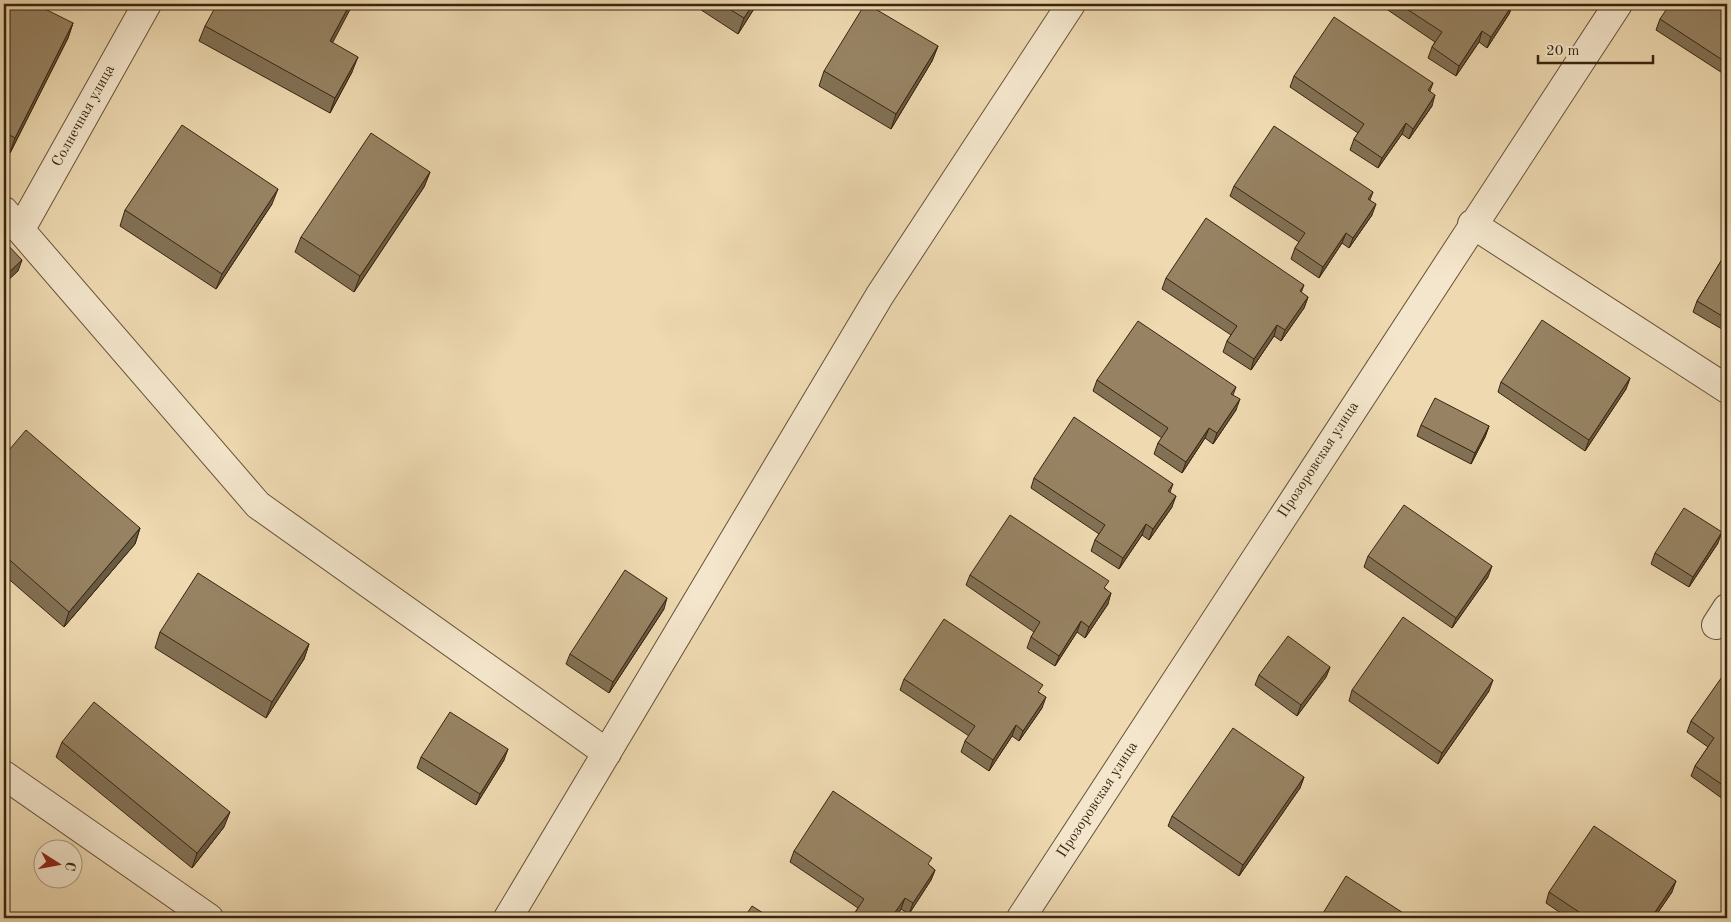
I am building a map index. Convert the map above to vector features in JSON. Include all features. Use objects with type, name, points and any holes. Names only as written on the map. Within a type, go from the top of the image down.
[{"type":"street","name":"Солнечная улица","points":[[12,220],[147,4]]},
{"type":"street","points":[[508,918],[880,295],[1071,4]]},
{"type":"street","name":"Прозоровская улица","points":[[1022,918],[1472,224],[1618,4]]},
{"type":"street","points":[[12,220],[258,505],[607,754]]},
{"type":"street","points":[[1472,224],[1727,389]]},
{"type":"street","points":[[4,775],[209,918]]},
{"type":"building","points":[[4,4],[35,4],[73,23],[15,138],[4,132]]},
{"type":"building","points":[[217,4],[350,4],[330,41],[358,57],[335,98],[205,26]]},
{"type":"building","points":[[721,4],[753,4],[744,18]]},
{"type":"building","points":[[865,4],[938,46],[896,114],[824,71]]},
{"type":"building","points":[[1399,4],[1513,4],[1491,37],[1482,31],[1459,66],[1432,47],[1442,32]]},
{"type":"building","points":[[1670,4],[1727,4],[1727,63],[1660,19]]},
{"type":"building","points":[[1334,17],[1433,83],[1428,90],[1435,95],[1413,129],[1406,123],[1382,158],[1354,139],[1364,124],[1294,76]]},
{"type":"building","points":[[182,125],[278,189],[222,274],[125,210]]},
{"type":"building","points":[[1274,126],[1373,192],[1368,199],[1376,204],[1353,238],[1346,233],[1323,267],[1295,248],[1305,233],[1234,186]]},
{"type":"building","points":[[371,133],[430,172],[360,276],[301,237]]},
{"type":"building","points":[[1206,218],[1304,285],[1300,291],[1308,297],[1285,330],[1277,325],[1254,359],[1227,341],[1237,326],[1166,278]]},
{"type":"building","points":[[4,241],[22,260],[4,277]]},
{"type":"building","points":[[1727,251],[1727,319],[1697,301]]},
{"type":"building","points":[[1542,320],[1630,378],[1589,440],[1501,382]]},
{"type":"building","points":[[1138,321],[1236,387],[1231,394],[1240,399],[1217,433],[1209,428],[1186,462],[1158,443],[1168,428],[1097,380]]},
{"type":"building","points":[[1435,398],[1489,426],[1475,453],[1421,425]]},
{"type":"building","points":[[1074,417],[1173,484],[1168,491],[1176,496],[1153,529],[1146,524],[1123,558],[1095,540],[1105,525],[1034,478]]},
{"type":"building","points":[[26,430],[140,528],[69,612],[4,555],[4,456]]},
{"type":"building","points":[[1404,505],[1492,566],[1456,618],[1368,556]]},
{"type":"building","points":[[1684,508],[1722,532],[1693,577],[1655,553]]},
{"type":"building","points":[[1010,515],[1109,581],[1104,588],[1111,593],[1089,627],[1081,621],[1059,656],[1031,637],[1040,622],[970,575]]},
{"type":"building","points":[[625,570],[667,598],[613,682],[570,654]]},
{"type":"building","points":[[198,573],[309,644],[272,702],[160,632]]},
{"type":"building","points":[[1403,617],[1493,680],[1442,753],[1352,690]]},
{"type":"building","points":[[944,619],[1043,685],[1038,692],[1046,697],[1023,731],[1016,725],[993,760],[965,741],[975,726],[904,679]]},
{"type":"building","points":[[1288,636],[1330,667],[1301,705],[1259,675]]},
{"type":"building","points":[[1724,674],[1727,676],[1727,788],[1695,766],[1714,738],[1691,721]]},
{"type":"building","points":[[94,702],[230,812],[197,853],[62,742]]},
{"type":"building","points":[[450,712],[508,749],[480,794],[421,757]]},
{"type":"building","points":[[1233,728],[1304,777],[1243,865],[1172,816]]},
{"type":"building","points":[[833,791],[932,858],[928,864],[935,870],[913,903],[905,898],[891,918],[861,918],[854,914],[864,899],[794,851]]},
{"type":"building","points":[[1594,826],[1676,881],[1651,918],[1588,918],[1549,892]]},
{"type":"building","points":[[1346,876],[1411,918],[1320,918]]},
{"type":"building","points":[[752,906],[771,918],[744,918]]}]
